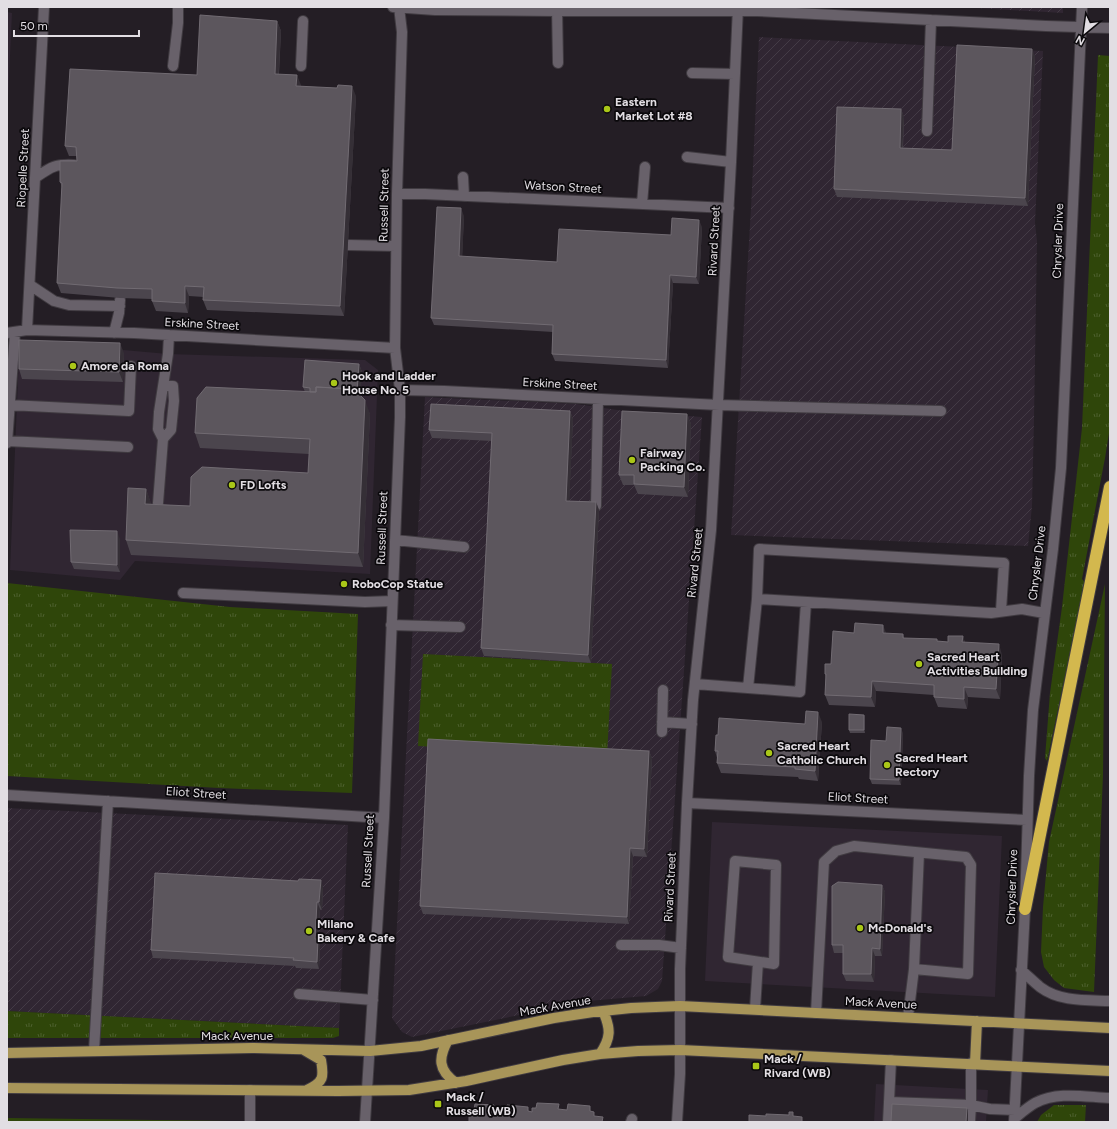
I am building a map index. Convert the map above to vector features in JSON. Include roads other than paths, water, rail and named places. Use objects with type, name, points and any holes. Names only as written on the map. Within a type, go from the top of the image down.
[{"type":"highway","points":[[1025,909],[1110,487]]},
{"type":"main road","name":"Mack Avenue","points":[[7,1053],[252,1048],[370,1051],[421,1046],[554,1018],[631,1008],[680,1006],[1110,1028]]},
{"type":"main road","points":[[600,1054],[606,1044],[609,1033],[608,1021],[603,1011]]},
{"type":"main road","points":[[973,1064],[976,1021]]},
{"type":"main road","points":[[448,1040],[442,1051],[441,1065],[446,1075],[456,1083]]},
{"type":"main road","points":[[303,1050],[321,1060],[324,1073],[318,1085],[306,1091]]},
{"type":"main road","points":[[7,1088],[306,1091],[409,1090],[456,1083],[564,1060],[600,1054],[680,1050],[1110,1071]]},
{"type":"street","name":"Riopelle Street","points":[[27,330],[44,7]]},
{"type":"street","points":[[173,66],[178,23],[178,7]]},
{"type":"street","points":[[393,7],[435,10],[738,9],[1081,28],[1108,28]]},
{"type":"street","name":"Russell Street","points":[[365,1122],[384,818],[400,390],[395,348],[397,194],[402,32],[399,7]]},
{"type":"street","name":"Chrysler Drive","points":[[1015,1117],[1033,710],[1053,549],[1061,468],[1082,7]]},
{"type":"street","points":[[557,9],[558,63]]},
{"type":"street","name":"Rivard Street","points":[[677,1122],[680,1050],[681,948],[687,803],[695,684],[712,530],[738,9]]},
{"type":"street","points":[[928,131],[931,20]]},
{"type":"street","points":[[301,66],[303,21]]},
{"type":"street","points":[[692,73],[735,74]]},
{"type":"street","points":[[686,157],[731,162]]},
{"type":"street","points":[[35,178],[51,167],[62,164],[80,165]]},
{"type":"street","points":[[642,204],[645,167]]},
{"type":"street","points":[[463,177],[464,196]]},
{"type":"street","name":"Watson Street","points":[[397,194],[729,208]]},
{"type":"street","points":[[347,245],[396,246]]},
{"type":"street","points":[[30,285],[54,301],[69,305],[120,302],[114,333]]},
{"type":"street","name":"Erskine Street","points":[[11,332],[27,330],[169,335],[395,348]]},
{"type":"street","points":[[11,332],[10,405],[7,442],[128,447]]},
{"type":"street","points":[[158,504],[163,439],[158,429],[159,412],[168,386],[169,335]]},
{"type":"street","points":[[10,405],[129,411],[131,366]]},
{"type":"street","points":[[163,439],[171,430],[174,402],[168,386]]},
{"type":"street","name":"Erskine Street","points":[[400,390],[719,405],[941,411]]},
{"type":"street","points":[[596,506],[598,399]]},
{"type":"street","points":[[395,540],[464,547]]},
{"type":"street","points":[[748,688],[757,599],[759,549],[1004,563],[1001,611]]},
{"type":"street","points":[[183,593],[357,601],[392,601]]},
{"type":"street","points":[[757,599],[991,612],[1022,609],[1044,613]]},
{"type":"street","points":[[695,684],[800,692],[806,602]]},
{"type":"street","points":[[391,625],[460,627]]},
{"type":"street","points":[[663,690],[662,727],[692,724]]},
{"type":"street","name":"Eliot Street","points":[[7,795],[384,818]]},
{"type":"street","points":[[94,1052],[108,801]]},
{"type":"street","name":"Eliot Street","points":[[687,803],[1027,820]]},
{"type":"street","points":[[816,1013],[824,862],[836,851],[854,846],[966,857],[971,865],[968,974],[914,969]]},
{"type":"street","points":[[908,1017],[914,969],[919,853]]},
{"type":"street","points":[[735,860],[776,865],[774,964],[758,962],[728,957],[735,860]]},
{"type":"street","points":[[621,945],[659,945],[681,948]]},
{"type":"street","points":[[755,1009],[758,962]]},
{"type":"street","points":[[1021,970],[1041,987],[1060,997],[1071,1000],[1110,1001]]},
{"type":"street","points":[[299,994],[373,1000]]},
{"type":"street","points":[[888,1122],[891,1060]]},
{"type":"street","points":[[970,1122],[973,1064]]},
{"type":"street","points":[[250,1090],[250,1122]]},
{"type":"street","points":[[889,1102],[949,1107],[971,1105],[1015,1117],[1034,1104],[1050,1097],[1066,1096],[1110,1098]]},
{"type":"place","name":"Eastern Market Lot #8","points":[[607,109]]},
{"type":"place","name":"Amore da Roma","points":[[73,366]]},
{"type":"place","name":"Hook and Ladder House No. 5","points":[[334,383]]},
{"type":"place","name":"Fairway Packing Co.","points":[[632,460]]},
{"type":"place","name":"FD Lofts","points":[[232,485]]},
{"type":"place","name":"RoboCop Statue","points":[[344,584]]},
{"type":"place","name":"Sacred Heart Activities Building","points":[[919,664]]},
{"type":"place","name":"Sacred Heart Catholic Church","points":[[769,753]]},
{"type":"place","name":"Sacred Heart Rectory","points":[[887,765]]},
{"type":"place","name":"McDonald's","points":[[860,928]]},
{"type":"place","name":"Milano Bakery & Cafe","points":[[309,931]]},
{"type":"place","name":"Mack / Rivard (WB)","points":[[756,1066]]},
{"type":"place","name":"Mack / Russell (WB)","points":[[438,1104]]}]
